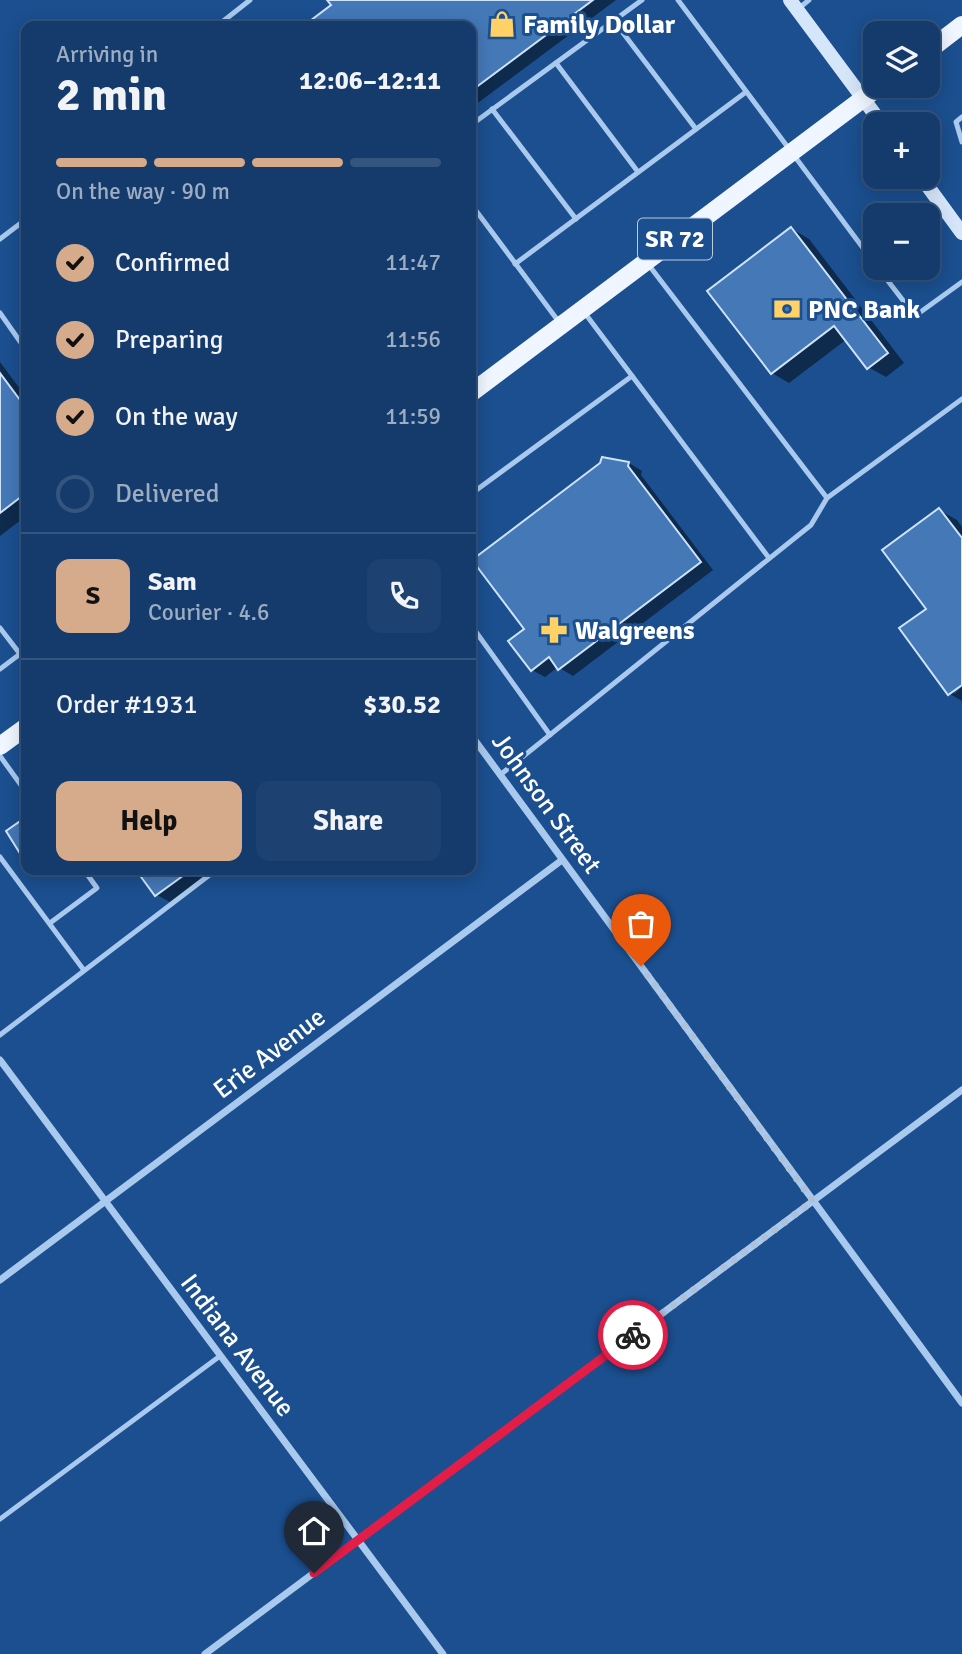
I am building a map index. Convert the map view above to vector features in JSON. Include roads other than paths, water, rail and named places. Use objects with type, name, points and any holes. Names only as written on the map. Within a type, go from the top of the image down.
[{"type":"main road","points":[[940,42],[962,25]]},
{"type":"main road","name":"SR 72","points":[[476,389],[863,98]]},
{"type":"main road","points":[[0,746],[21,731]]},
{"type":"street","points":[[794,5],[873,112]]},
{"type":"street","points":[[930,189],[962,232]]},
{"type":"street","name":"Johnson Street","points":[[476,742],[962,1403]]},
{"type":"street","name":"Erie Avenue","points":[[0,1280],[562,860]]},
{"type":"street","name":"Indiana Avenue","points":[[0,1060],[443,1654]]},
{"type":"street","points":[[205,1654],[962,1090]]},
{"type":"lane","points":[[223,21],[250,0]]},
{"type":"lane","points":[[476,121],[642,0]]},
{"type":"lane","points":[[678,0],[863,249]]},
{"type":"lane","points":[[794,5],[809,0]]},
{"type":"lane","points":[[614,21],[696,129]]},
{"type":"lane","points":[[556,63],[639,172]]},
{"type":"lane","points":[[515,264],[746,92]]},
{"type":"lane","points":[[492,109],[576,219]]},
{"type":"lane","points":[[962,117],[956,122],[962,142]]},
{"type":"lane","points":[[476,211],[561,325]]},
{"type":"lane","points":[[0,239],[21,223]]},
{"type":"lane","points":[[646,261],[827,498]]},
{"type":"lane","points":[[887,280],[915,316],[962,282]]},
{"type":"lane","points":[[582,309],[769,558]]},
{"type":"lane","points":[[0,313],[21,342]]},
{"type":"lane","points":[[476,490],[632,376]]},
{"type":"lane","points":[[500,775],[811,525],[827,498],[962,399]]},
{"type":"lane","points":[[0,628],[20,654],[0,669]]},
{"type":"lane","points":[[476,632],[550,735]]},
{"type":"lane","points":[[0,756],[21,785]]},
{"type":"lane","points":[[0,857],[83,969]]},
{"type":"lane","points":[[50,923],[97,888],[88,875]]},
{"type":"lane","points":[[0,1035],[209,875]]},
{"type":"lane","points":[[0,1519],[220,1356]]},
{"type":"place","name":"Family Dollar","points":[[502,24]]},
{"type":"place","name":"PNC Bank","points":[[787,309]]},
{"type":"place","name":"Walgreens","points":[[554,630]]}]
